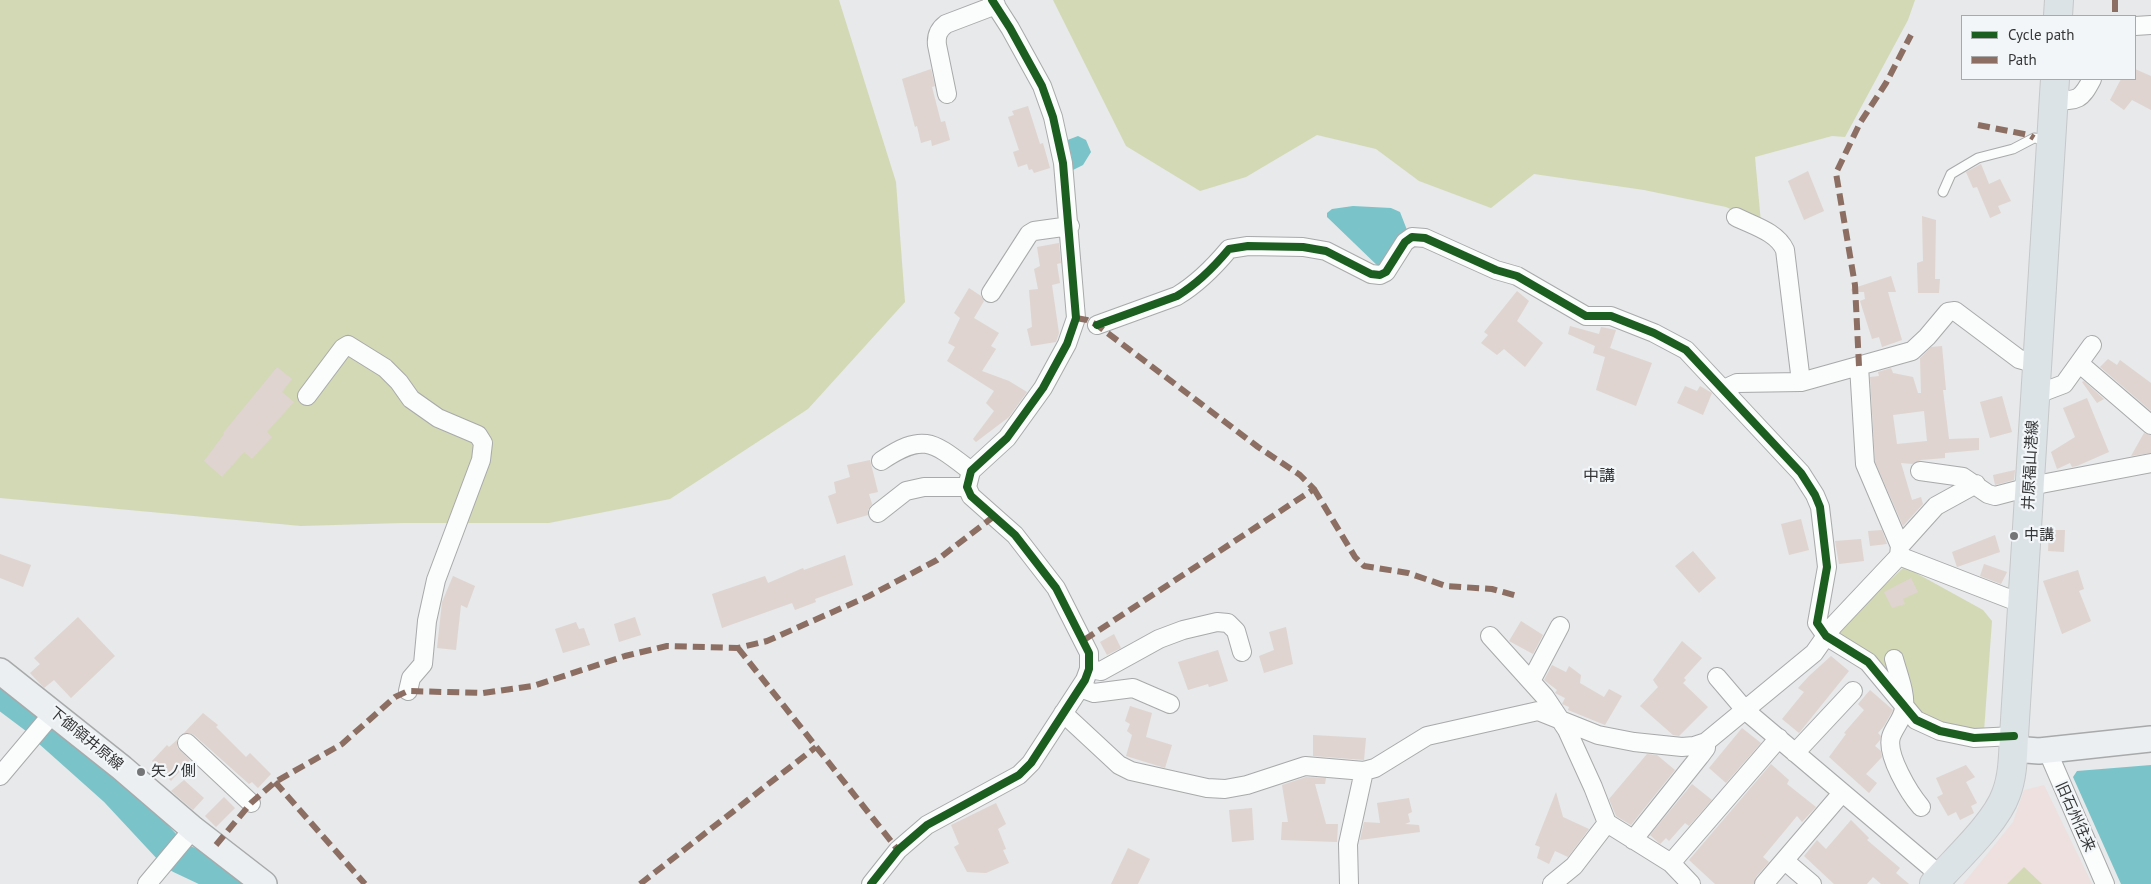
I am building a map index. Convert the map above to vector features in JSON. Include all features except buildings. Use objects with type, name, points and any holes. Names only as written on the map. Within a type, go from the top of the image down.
[{"type":"main road","points":[[2058,15],[2059,0]]},
{"type":"main road","name":"井原福山港線","points":[[1938,880],[1998,812],[2006,794],[2014,743],[2021,601],[2030,486],[2054,89]]},
{"type":"main road","name":"下御領井原線","points":[[0,671],[122,768],[193,829],[264,884]]},
{"type":"main road","points":[[2014,743],[2047,750],[2151,739]]},
{"type":"street","points":[[878,513],[906,491],[969,479],[1007,438],[1043,388],[1067,344],[1076,318],[1070,226],[1063,163],[1053,117],[1042,86],[994,2],[939,29],[936,45],[947,94]]},
{"type":"street","points":[[2136,26],[2151,25]]},
{"type":"street","points":[[2054,89],[2075,100],[2083,95],[2091,80]]},
{"type":"street","points":[[1736,217],[1773,235],[1781,241],[1785,250],[1801,382]]},
{"type":"street","points":[[990,293],[1029,234],[1034,231],[1070,226]]},
{"type":"street","points":[[1097,325],[1182,293],[1215,266],[1229,249],[1248,246],[1303,248],[1326,251],[1372,274],[1380,275],[1386,272],[1405,242],[1412,237],[1425,238],[1496,270],[1517,276],[1586,316],[1611,316],[1654,333],[1686,350],[1801,473],[1815,495],[1820,507],[1827,568],[1818,623],[1826,636],[1868,662],[1904,708],[1916,720],[1940,731],[2014,743]]},
{"type":"street","points":[[1724,389],[1737,383],[1801,382],[1912,350],[1927,337],[1948,312],[1955,311],[2019,359],[2036,364]]},
{"type":"street","points":[[307,396],[343,348],[348,345],[385,368],[399,382],[411,399],[438,418],[478,436],[483,443],[481,460],[436,580],[427,621],[423,664],[411,678],[408,691]]},
{"type":"street","points":[[2035,395],[2064,384],[2092,345]]},
{"type":"street","points":[[2080,364],[2151,425]]},
{"type":"street","points":[[1859,366],[1865,464],[1899,551],[2010,599],[2021,601]]},
{"type":"street","points":[[871,884],[898,850],[926,825],[1019,775],[1031,763],[1080,688],[1089,669],[1089,653],[1084,640],[1056,588],[1015,535],[971,496],[969,479],[944,450],[922,442],[900,448],[881,461]]},
{"type":"street","points":[[1920,471],[1963,477],[1976,484],[1988,494],[1995,496],[2030,486],[2151,463]]},
{"type":"street","points":[[1063,713],[1119,765],[1131,771],[1207,788],[1225,789],[1247,785],[1305,766],[1364,771],[1375,768],[1427,736],[1538,711],[1598,735],[1634,742],[1682,747],[1694,746],[1706,742],[1814,653],[1833,626],[1936,506],[1976,484]]},
{"type":"street","points":[[1089,669],[1101,671],[1159,639],[1183,630],[1216,622],[1228,623],[1236,631],[1242,652]]},
{"type":"street","points":[[1531,681],[1560,626]]},
{"type":"street","points":[[1490,636],[1551,705],[1577,751],[1606,823],[1671,863],[1691,884]]},
{"type":"street","points":[[1894,659],[1903,693],[1904,708],[1891,738],[1891,745],[1898,770],[1912,796],[1921,807]]},
{"type":"street","points":[[1717,677],[1746,710],[1938,880]]},
{"type":"street","points":[[1080,688],[1094,693],[1133,688],[1170,704]]},
{"type":"street","points":[[1795,753],[1854,691]]},
{"type":"street","points":[[0,776],[53,713]]},
{"type":"street","points":[[1671,863],[1779,738]]},
{"type":"street","points":[[1633,840],[1706,748],[1706,742]]},
{"type":"street","points":[[187,743],[251,803]]},
{"type":"street","name":"旧石州往来","points":[[2047,750],[2105,884]]},
{"type":"street","points":[[1349,884],[1348,844],[1364,771]]},
{"type":"street","points":[[1764,884],[1842,793]]},
{"type":"street","points":[[1552,884],[1574,866],[1606,823]]},
{"type":"street","points":[[148,884],[193,829]]},
{"type":"street","points":[[1785,861],[1812,884]]},
{"type":"lane","points":[[1943,192],[1951,174],[1978,158],[2013,149],[2034,138],[2050,140]]},
{"type":"shaded area","points":[[2044,785],[2092,884],[1963,884],[2013,822],[2024,790]]},
{"type":"green space","points":[[0,0],[839,0],[896,182],[905,302],[808,409],[670,499],[549,523],[402,523],[301,526],[0,498]]},
{"type":"green space","points":[[1053,0],[1915,0],[1908,20],[1845,137],[1832,136],[1755,157],[1761,223],[1726,207],[1644,190],[1534,174],[1491,208],[1419,181],[1376,149],[1317,135],[1246,177],[1200,191],[1126,146]]},
{"type":"green space","points":[[1903,568],[1907,568],[1983,610],[1992,621],[1984,731],[1940,726],[1917,711],[1837,631]]},
{"type":"green space","points":[[2024,867],[2042,884],[2007,884]]},
{"type":"water","points":[[1078,136],[1086,140],[1091,152],[1083,165],[1073,170],[1071,154],[1065,141]]},
{"type":"water","points":[[1353,206],[1391,208],[1400,212],[1407,230],[1381,269],[1327,217],[1327,213],[1332,209]]},
{"type":"water","points":[[2151,765],[2151,884],[2121,884],[2073,777],[2077,771]]},
{"type":"waterway","points":[[0,692],[37,720]]},
{"type":"waterway","points":[[50,733],[115,791],[169,849]]},
{"type":"waterway","points":[[180,858],[231,884]]},
{"type":"marked path","points":[[2115,0],[2115,15]]},
{"type":"marked path","points":[[1859,366],[1855,285],[1836,173],[1860,123],[1886,83],[1911,35]]},
{"type":"marked path","points":[[1978,125],[2029,135],[2034,138]]},
{"type":"marked path","points":[[1076,318],[1087,320],[1097,325],[1258,447],[1300,475],[1314,489],[1084,640]]},
{"type":"marked path","points":[[1314,489],[1355,557],[1364,566],[1408,573],[1446,586],[1492,589],[1517,596]]},
{"type":"marked path","points":[[216,845],[251,803],[275,782],[342,744],[395,697],[408,691],[483,693],[533,686],[625,656],[667,646],[738,648],[767,641],[869,596],[937,560],[993,517]]},
{"type":"marked path","points":[[738,648],[898,850]]},
{"type":"marked path","points":[[640,884],[816,747]]},
{"type":"marked path","points":[[275,782],[365,884]]},
{"type":"cycle path","points":[[871,884],[898,850],[927,825],[1019,775],[1031,763],[1085,680],[1089,669],[1089,653],[1056,588],[1015,535],[971,496],[967,487],[971,471],[1007,438],[1043,388],[1067,344],[1076,318],[1063,163],[1053,117],[1042,86],[992,0]]},
{"type":"cycle path","points":[[1097,325],[1177,296],[1205,275],[1229,249],[1248,246],[1303,247],[1326,251],[1371,274],[1380,275],[1386,272],[1405,242],[1412,237],[1425,238],[1496,270],[1517,276],[1586,316],[1611,316],[1654,333],[1686,350],[1801,473],[1815,495],[1820,507],[1827,567],[1817,623],[1826,636],[1868,662],[1916,720],[1940,731],[1974,738],[2014,736]]},
{"type":"place","name":"中講","points":[[2014,536]]},
{"type":"place","name":"矢ノ側","points":[[141,772]]},
{"type":"district","name":"中講","points":[[1599,476]]}]
